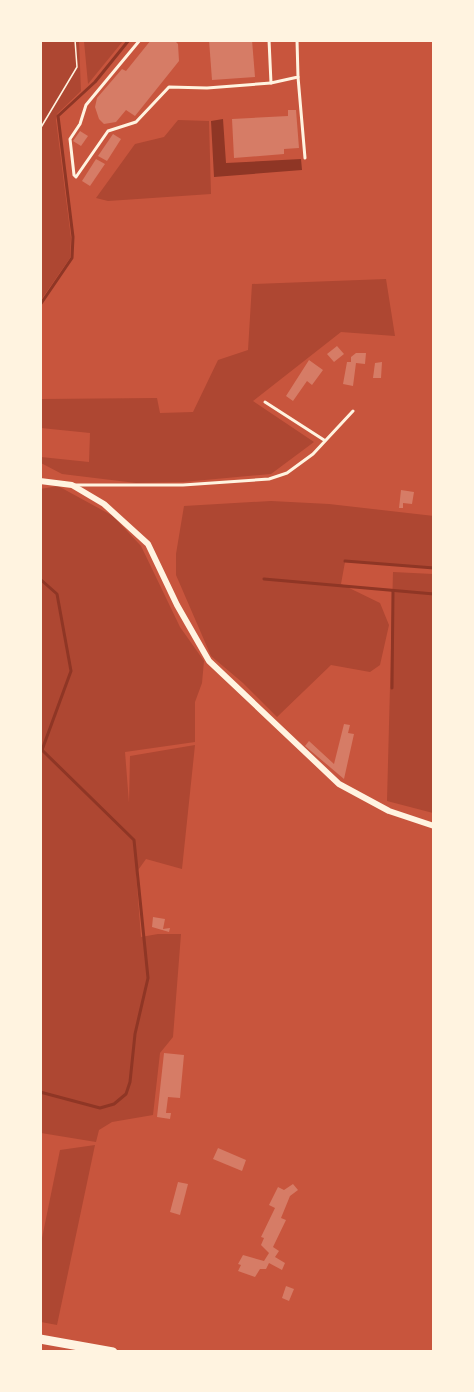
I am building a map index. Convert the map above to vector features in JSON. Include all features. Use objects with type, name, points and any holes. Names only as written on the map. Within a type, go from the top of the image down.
[{"type":"main road","points":[[40,1339],[113,1352]]},
{"type":"street","points":[[40,481],[72,485],[104,504],[148,544],[177,605],[209,661],[339,784],[389,811],[434,826]]},
{"type":"lane","points":[[140,40],[87,105],[80,124],[70,139],[76,177],[108,131],[136,122],[169,87],[207,88],[298,77]]},
{"type":"lane","points":[[269,40],[271,82]]},
{"type":"lane","points":[[297,40],[305,158]]},
{"type":"lane","points":[[265,402],[325,440]]},
{"type":"lane","points":[[72,485],[183,485],[269,478],[287,473],[325,440],[353,411]]},
{"type":"path","points":[[40,129],[78,67],[75,40]]},
{"type":"shaded area","points":[[41,41],[79,41],[81,91],[57,114],[56,120],[71,238],[70,258],[41,300]]},
{"type":"shaded area","points":[[84,41],[123,41],[88,84]]},
{"type":"shaded area","points":[[223,119],[226,163],[301,159],[302,170],[214,177],[211,121]]},
{"type":"shaded area","points":[[178,120],[209,121],[211,194],[108,201],[96,198],[135,144],[164,137]]},
{"type":"shaded area","points":[[386,279],[395,336],[341,332],[253,401],[314,442],[271,474],[183,482],[136,483],[62,474],[41,463],[41,457],[89,462],[90,433],[41,428],[41,399],[157,398],[160,413],[193,412],[218,360],[248,350],[252,284]]},
{"type":"shaded area","points":[[58,486],[113,516],[141,546],[180,627],[204,661],[202,683],[195,702],[195,742],[125,752],[129,803],[130,756],[195,745],[182,869],[146,859],[136,873],[141,937],[181,934],[173,1037],[160,1053],[153,1115],[112,1122],[99,1130],[96,1142],[41,1133],[40,489]]},
{"type":"shaded area","points":[[271,501],[329,504],[434,516],[433,568],[345,562],[341,584],[380,603],[389,625],[380,665],[370,672],[331,665],[277,717],[243,683],[211,656],[176,575],[176,554],[184,506]]},
{"type":"shaded area","points":[[393,572],[433,574],[433,813],[387,801]]},
{"type":"shaded area","points":[[95,1145],[57,1325],[41,1322],[41,1243],[60,1150]]},
{"type":"building","points":[[151,40],[174,40],[178,44],[179,61],[135,116],[126,110],[116,122],[104,124],[99,119],[95,107],[97,98],[122,69],[126,71]]},
{"type":"building","points":[[209,40],[252,40],[255,77],[212,80]]},
{"type":"building","points":[[288,110],[296,110],[299,148],[284,149],[284,154],[234,158],[232,119],[288,116]]},
{"type":"building","points":[[80,131],[88,136],[81,146],[73,141]]},
{"type":"building","points":[[113,134],[121,139],[107,161],[98,156]]},
{"type":"building","points":[[96,159],[105,164],[90,186],[82,181]]},
{"type":"building","points":[[337,346],[344,354],[334,362],[327,354]]},
{"type":"building","points":[[356,353],[366,353],[365,364],[356,363],[353,386],[343,384],[347,362],[351,362],[351,357]]},
{"type":"building","points":[[309,360],[323,370],[312,385],[307,381],[293,401],[286,396]]},
{"type":"building","points":[[382,362],[381,378],[373,378],[375,363]]},
{"type":"building","points":[[401,490],[414,492],[412,504],[403,503],[403,508],[399,508]]},
{"type":"building","points":[[344,724],[350,725],[348,733],[354,734],[344,779],[305,746],[309,741],[334,764]]},
{"type":"building","points":[[153,917],[165,919],[163,929],[170,928],[169,932],[152,927]]},
{"type":"building","points":[[164,1053],[184,1055],[180,1098],[168,1097],[166,1113],[171,1113],[170,1119],[157,1117]]},
{"type":"building","points":[[218,1148],[246,1160],[242,1171],[213,1159]]},
{"type":"building","points":[[178,1182],[188,1184],[180,1215],[170,1212]]},
{"type":"building","points":[[293,1184],[298,1190],[290,1196],[281,1218],[286,1220],[273,1247],[279,1251],[275,1257],[285,1263],[282,1270],[269,1263],[266,1269],[260,1269],[255,1277],[238,1271],[241,1265],[238,1264],[243,1255],[264,1261],[269,1253],[261,1245],[264,1238],[261,1237],[275,1208],[269,1205],[278,1187],[284,1190]]},
{"type":"building","points":[[286,1286],[294,1289],[289,1301],[282,1298]]},
{"type":"waterway","points":[[40,305],[72,258],[73,237],[58,116],[95,82],[129,40]]},
{"type":"waterway","points":[[345,561],[434,568]]},
{"type":"waterway","points":[[40,579],[57,594],[71,671],[42,750],[134,840],[148,978],[135,1034],[130,1082],[126,1094],[114,1104],[100,1108],[40,1092]]},
{"type":"waterway","points":[[264,579],[434,594]]},
{"type":"waterway","points":[[392,688],[393,591]]}]
